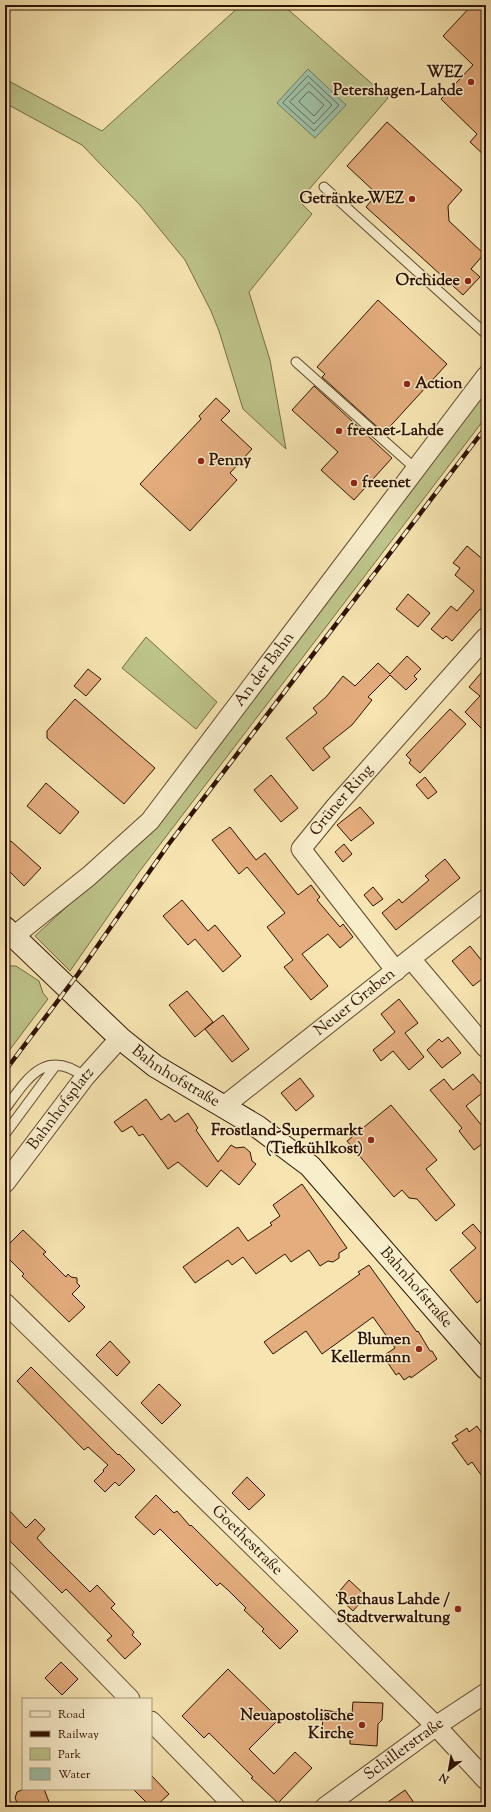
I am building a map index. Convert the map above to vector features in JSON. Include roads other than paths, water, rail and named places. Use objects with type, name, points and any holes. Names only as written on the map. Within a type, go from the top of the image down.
[{"type":"street","name":"An der Bahn","points":[[8,935],[89,876],[150,821],[417,470],[486,376]]},
{"type":"street","name":"Grüner Ring","points":[[396,971],[301,850],[336,806],[486,637]]},
{"type":"street","name":"Neuer Graben","points":[[224,1106],[486,899]]},
{"type":"street","name":"Bahnhofstraße","points":[[8,935],[120,1038],[155,1066],[258,1127],[310,1166],[486,1368]]},
{"type":"street","points":[[411,959],[486,1048]]},
{"type":"street","name":"Bahnhofsplatz","points":[[5,1183],[85,1077],[120,1038]]},
{"type":"street","name":"Goethestraße","points":[[5,1303],[386,1668],[436,1726],[486,1780]]},
{"type":"street","points":[[5,1571],[129,1698]]},
{"type":"street","name":"Schillerstraße","points":[[324,1807],[436,1726],[486,1693]]},
{"type":"street","points":[[152,1721],[236,1807]]},
{"type":"lane","points":[[324,187],[486,334]]},
{"type":"lane","points":[[296,362],[417,470]]},
{"type":"lane","points":[[5,1109],[26,1081],[40,1068],[56,1065],[66,1066],[85,1077]]},
{"type":"lane","points":[[5,1134],[56,1065]]},
{"type":"water","points":[[308,69],[346,105],[315,138],[277,103]]},
{"type":"railway","points":[[5,1071],[78,974],[168,845],[486,427]]},
{"type":"place","name":"WEZ Petershagen-Lahde","points":[[471,82]]},
{"type":"place","name":"Getränke-WEZ","points":[[412,199]]},
{"type":"place","name":"Orchidee","points":[[468,281]]},
{"type":"place","name":"Action","points":[[407,384]]},
{"type":"place","name":"freenet-Lahde","points":[[339,431]]},
{"type":"place","name":"Penny","points":[[201,461]]},
{"type":"place","name":"freenet","points":[[354,483]]},
{"type":"place","name":"Frostland-Supermarkt (Tiefkühlkost)","points":[[371,1140]]},
{"type":"place","name":"Blumen Kellermann","points":[[419,1349]]},
{"type":"place","name":"Rathaus Lahde / Stadtverwaltung","points":[[458,1609]]},
{"type":"place","name":"Neuapostolische Kirche","points":[[362,1725]]}]
